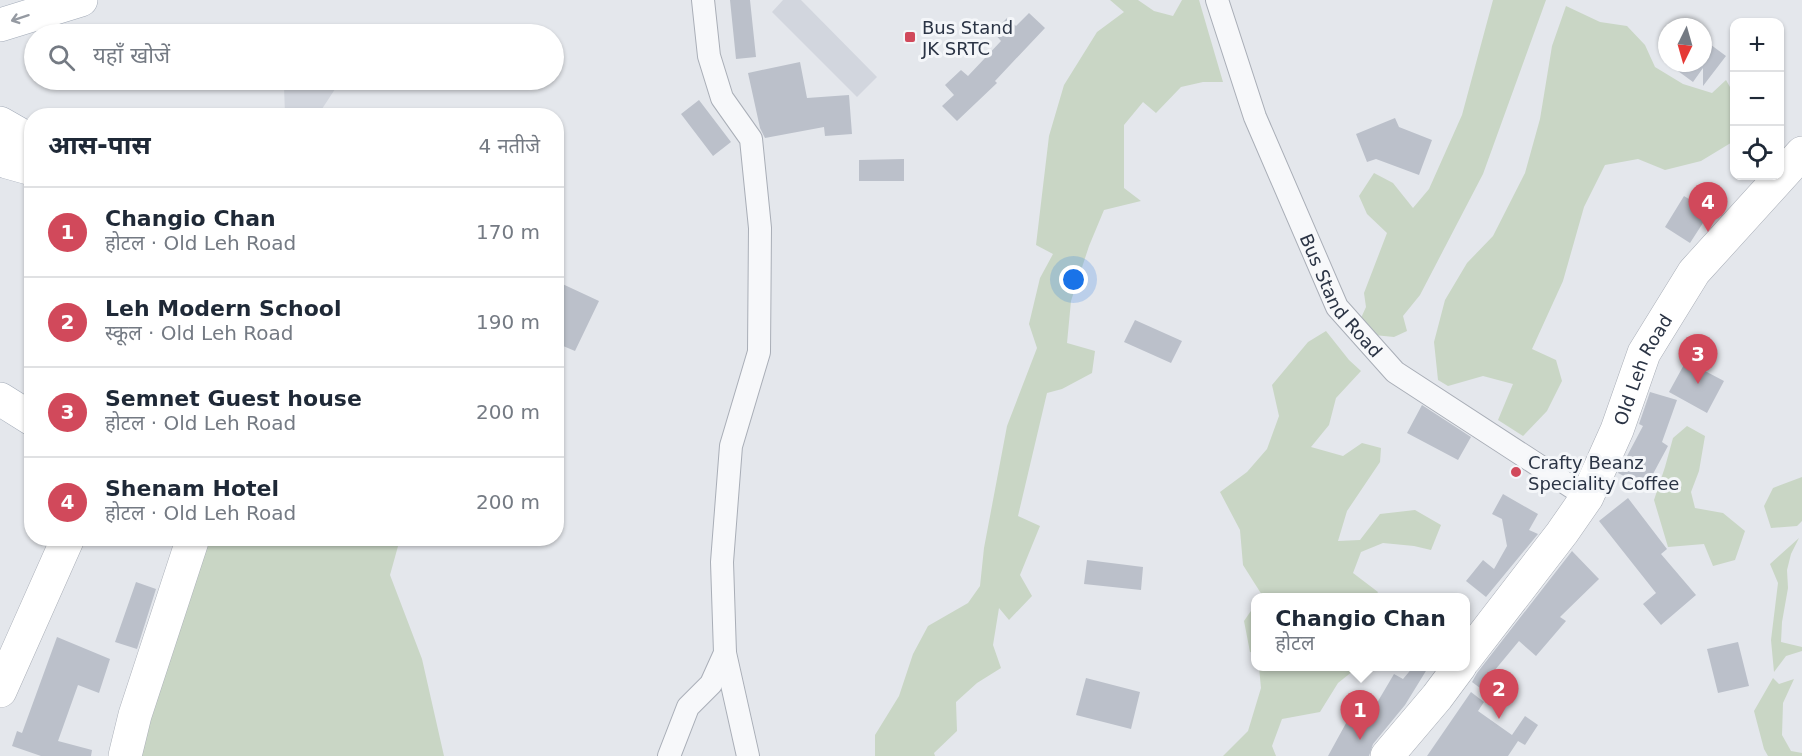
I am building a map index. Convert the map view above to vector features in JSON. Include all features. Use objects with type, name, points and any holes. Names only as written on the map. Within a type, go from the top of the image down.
[{"type":"street","points":[[0,25],[81,0]]},
{"type":"street","points":[[703,0],[709,56],[722,98],[751,140],[760,228],[759,352],[731,446],[722,562],[725,653],[748,756]]},
{"type":"street","name":"Bus Stand Road","points":[[1217,0],[1255,117],[1337,307],[1395,372],[1587,497]]},
{"type":"street","points":[[0,123],[24,136]]},
{"type":"street","name":"Old Leh Road","points":[[1470,653],[1587,497],[1617,430],[1644,353],[1694,272],[1802,153]]},
{"type":"street","points":[[0,158],[24,166]]},
{"type":"street","points":[[0,399],[24,414]]},
{"type":"street","points":[[0,691],[64,546]]},
{"type":"street","points":[[125,756],[135,715],[190,546]]},
{"type":"street","points":[[669,756],[688,706],[711,684],[725,653]]},
{"type":"street","points":[[1387,756],[1456,671]]},
{"type":"shaded area","points":[[783,0],[801,0],[877,77],[857,97],[772,12]]},
{"type":"shaded area","points":[[284,90],[334,90],[323,108],[285,108]]},
{"type":"green space","points":[[1110,0],[1138,0],[1154,11],[1173,16],[1182,0],[1199,0],[1223,82],[1203,82],[1181,87],[1156,113],[1143,102],[1124,125],[1124,188],[1141,201],[1104,210],[1089,246],[1071,301],[1067,343],[1095,351],[1092,373],[1062,389],[1047,393],[1018,516],[1040,526],[1020,575],[1032,596],[1009,620],[999,608],[993,645],[1001,668],[977,683],[956,702],[957,731],[934,753],[935,756],[875,756],[875,735],[899,696],[913,654],[928,626],[968,603],[980,586],[984,548],[1007,426],[1037,348],[1029,324],[1040,278],[1053,254],[1036,245],[1049,136],[1064,85],[1097,32],[1124,12]]},
{"type":"green space","points":[[1493,0],[1546,0],[1483,174],[1420,295],[1403,316],[1407,331],[1394,337],[1374,335],[1361,318],[1366,307],[1364,293],[1387,233],[1367,214],[1359,196],[1374,173],[1393,183],[1413,208],[1429,189],[1462,115]]},
{"type":"green space","points":[[1566,6],[1600,22],[1627,26],[1645,45],[1658,72],[1663,72],[1683,84],[1712,93],[1726,80],[1730,87],[1730,143],[1701,161],[1665,170],[1638,159],[1605,165],[1584,207],[1563,281],[1532,349],[1556,360],[1562,381],[1547,411],[1523,436],[1498,420],[1513,384],[1483,376],[1448,386],[1438,380],[1434,342],[1445,300],[1467,263],[1493,236],[1525,173],[1540,119],[1552,46]]},
{"type":"green space","points":[[1326,331],[1361,371],[1336,398],[1329,425],[1311,447],[1343,456],[1362,443],[1381,448],[1380,462],[1347,511],[1338,541],[1360,540],[1380,514],[1415,510],[1441,525],[1431,550],[1383,543],[1361,552],[1353,573],[1377,593],[1261,593],[1243,565],[1240,530],[1220,492],[1247,472],[1267,449],[1279,416],[1272,385],[1308,342]]},
{"type":"green space","points":[[1687,426],[1705,436],[1699,471],[1691,492],[1695,508],[1723,513],[1745,531],[1735,560],[1713,566],[1704,544],[1668,547],[1654,500],[1673,438]]},
{"type":"green space","points":[[1802,477],[1802,521],[1797,526],[1771,528],[1764,506],[1773,488]]},
{"type":"green space","points":[[1799,538],[1791,554],[1787,570],[1788,588],[1781,642],[1802,647],[1802,651],[1786,656],[1774,672],[1771,640],[1778,583],[1770,564]]},
{"type":"green space","points":[[207,546],[398,546],[390,575],[422,659],[444,756],[140,756],[151,713]]},
{"type":"green space","points":[[1251,611],[1251,652],[1250,652],[1244,621]]},
{"type":"green space","points":[[1259,671],[1353,671],[1338,683],[1320,712],[1282,719],[1272,746],[1276,756],[1223,756],[1248,731],[1261,688]]},
{"type":"green space","points":[[1773,678],[1779,684],[1794,679],[1783,703],[1782,735],[1791,751],[1802,753],[1802,756],[1768,756],[1764,749],[1754,711]]},
{"type":"building","points":[[730,0],[750,0],[756,57],[736,59]]},
{"type":"building","points":[[1029,13],[1045,28],[995,81],[997,83],[957,121],[942,106],[954,95],[945,85],[961,70],[968,76],[1001,41],[993,32],[1007,18],[1016,26]]},
{"type":"building","points":[[1712,46],[1726,56],[1703,86],[1703,72],[1712,72]]},
{"type":"building","points":[[800,62],[807,98],[849,95],[852,134],[825,136],[824,127],[765,138],[760,128],[748,73]]},
{"type":"building","points":[[1679,72],[1700,72],[1693,82]]},
{"type":"building","points":[[699,100],[731,142],[713,156],[681,114]]},
{"type":"building","points":[[1395,118],[1399,127],[1432,140],[1419,175],[1376,159],[1367,162],[1356,134]]},
{"type":"building","points":[[904,159],[904,181],[859,181],[859,160]]},
{"type":"building","points":[[1684,196],[1710,212],[1690,243],[1665,227]]},
{"type":"building","points":[[564,285],[599,301],[575,351],[564,346]]},
{"type":"building","points":[[1135,320],[1182,341],[1171,363],[1124,342]]},
{"type":"building","points":[[1686,361],[1724,381],[1707,413],[1669,392]]},
{"type":"building","points":[[1650,392],[1677,400],[1662,442],[1668,446],[1646,487],[1618,473],[1643,426],[1639,424]]},
{"type":"building","points":[[1422,405],[1471,437],[1458,460],[1407,433]]},
{"type":"building","points":[[1503,494],[1538,514],[1529,530],[1538,534],[1486,597],[1466,581],[1483,560],[1494,569],[1507,546],[1502,519],[1492,514]]},
{"type":"building","points":[[1628,498],[1667,549],[1661,554],[1696,595],[1661,625],[1643,604],[1656,593],[1599,521]]},
{"type":"building","points":[[1572,551],[1599,579],[1560,617],[1566,621],[1536,656],[1519,641],[1480,688],[1472,682],[1477,673]]},
{"type":"building","points":[[1087,560],[1143,567],[1141,590],[1084,584]]},
{"type":"building","points":[[136,582],[156,589],[137,649],[115,642]]},
{"type":"building","points":[[57,637],[110,659],[99,693],[78,685],[58,741],[92,750],[91,756],[41,756],[12,746],[17,731],[22,733]]},
{"type":"building","points":[[1738,642],[1749,686],[1718,693],[1707,649]]},
{"type":"building","points":[[1410,671],[1426,671],[1405,705],[1373,744],[1369,756],[1328,756],[1356,705],[1371,713],[1394,674],[1403,679]]},
{"type":"building","points":[[1086,678],[1140,692],[1131,729],[1076,715]]},
{"type":"building","points":[[1471,692],[1484,702],[1478,711],[1512,735],[1525,716],[1538,725],[1525,745],[1518,741],[1508,756],[1427,756]]},
{"type":"place","name":"Bus Stand JK SRTC","points":[[910,37]]},
{"type":"place","name":"Shenam Hotel","points":[[1708,232]]},
{"type":"place","name":"Semnet Guest house","points":[[1698,384]]},
{"type":"place","name":"Crafty Beanz Speciality Coffee","points":[[1516,472]]},
{"type":"place","name":"Leh Modern School","points":[[1499,719]]},
{"type":"place","name":"Changio Chan","points":[[1360,740]]}]
